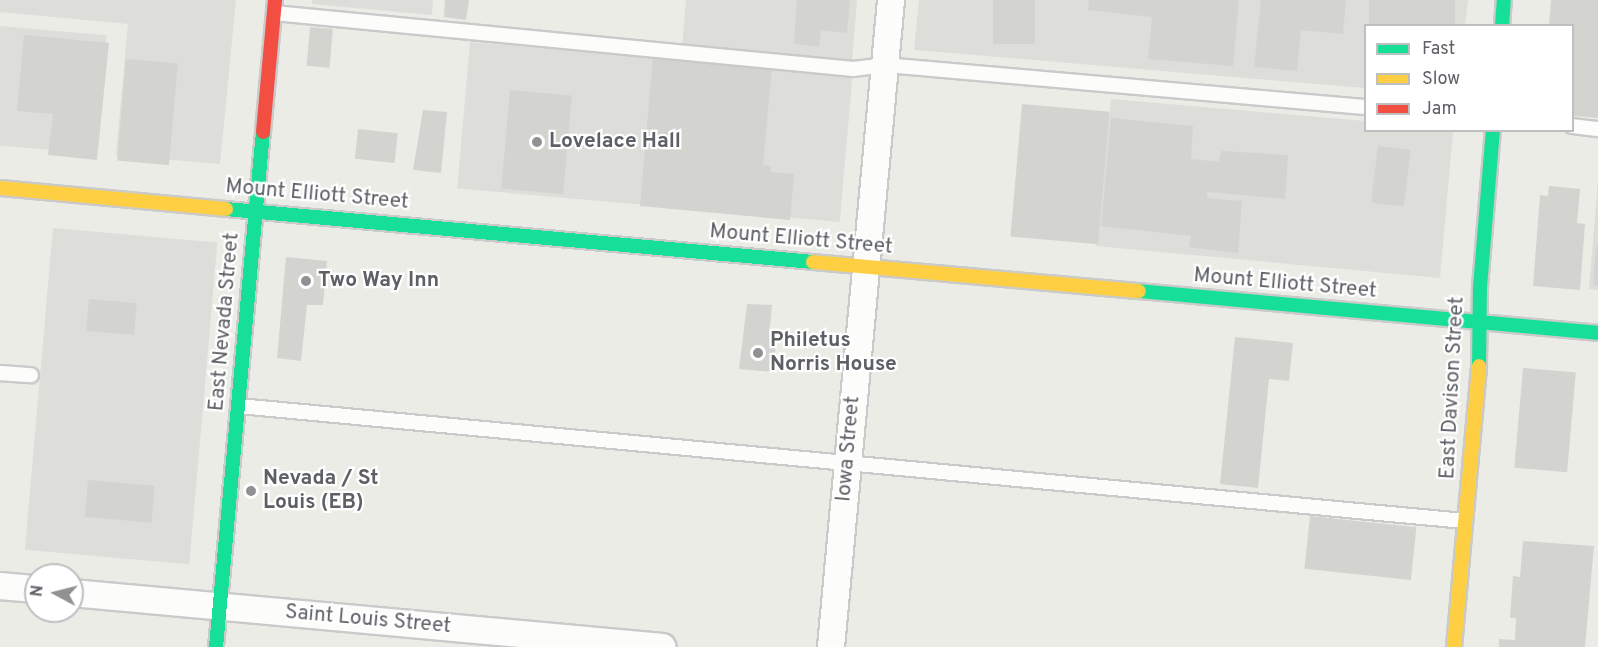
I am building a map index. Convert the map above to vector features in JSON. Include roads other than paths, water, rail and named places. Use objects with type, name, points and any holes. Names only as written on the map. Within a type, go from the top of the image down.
[{"type":"street","name":"Iowa Street","points":[[831,647],[891,0]]},
{"type":"street","points":[[1502,24],[1504,0]]},
{"type":"street","name":"East Nevada Street","points":[[216,647],[274,7]]},
{"type":"street","name":"East Davison Street","points":[[1454,647],[1479,370],[1479,322],[1493,132]]},
{"type":"street","name":"Mount Elliott Street","points":[[0,188],[1598,333]]},
{"type":"street","points":[[0,586],[24,589]]},
{"type":"street","name":"Saint Louis Street","points":[[84,594],[663,647]]},
{"type":"lane","points":[[274,7],[853,69],[885,65],[1364,107]]},
{"type":"lane","points":[[1574,126],[1598,129]]},
{"type":"lane","points":[[0,373],[31,375]]},
{"type":"lane","points":[[239,406],[1466,521]]},
{"type":"place","name":"Lovelace Hall","points":[[537,142]]},
{"type":"place","name":"Two Way Inn","points":[[306,281]]},
{"type":"place","name":"Philetus Norris House","points":[[758,353]]},
{"type":"place","name":"Nevada / St Louis (EB)","points":[[251,491]]}]
